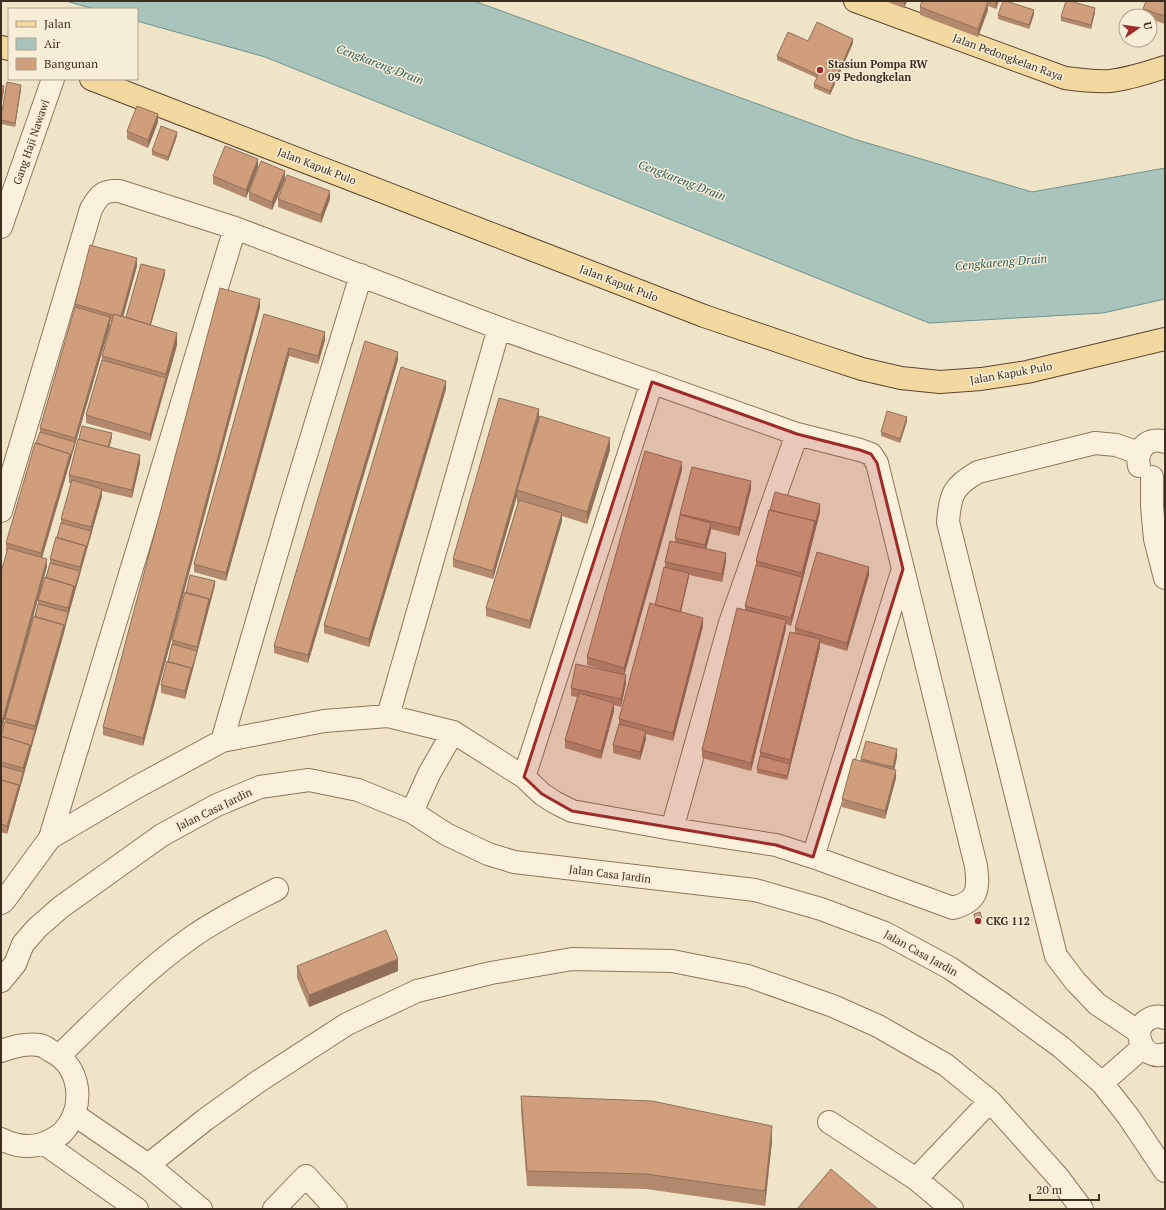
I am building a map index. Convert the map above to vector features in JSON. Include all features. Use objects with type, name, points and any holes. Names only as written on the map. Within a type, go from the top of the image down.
[{"type":"main road","name":"Jalan Pedongkelan Raya","points":[[855,1],[1065,78],[1087,81],[1110,81],[1140,75],[1165,67]]},
{"type":"main road","name":"Jalan Kapuk Pulo","points":[[95,80],[704,316],[813,353],[868,370],[901,378],[940,382],[981,379],[1027,372],[1165,339]]},
{"type":"street","name":"Gang Haji Nawawi","points":[[1,227],[53,80]]},
{"type":"street","points":[[1,511],[91,208],[103,193],[111,191],[119,191],[235,228],[500,328],[797,434],[871,454],[877,463],[976,866],[978,882],[975,895],[965,905],[953,908],[776,845],[672,829],[572,811],[554,802],[542,794],[524,777],[453,732],[388,716],[324,721],[222,741],[135,788],[50,838]]},
{"type":"street","points":[[1,903],[50,838],[235,228]]},
{"type":"street","points":[[222,741],[292,501],[361,275]]},
{"type":"street","points":[[388,716],[500,328]]},
{"type":"street","points":[[524,777],[652,382]]},
{"type":"street","points":[[672,829],[730,623],[797,434]]},
{"type":"street","points":[[1165,442],[1154,440],[1145,444],[1139,453],[1138,460],[1140,468],[1145,474],[1158,477],[1152,506],[1155,539],[1165,578]]},
{"type":"street","points":[[1139,453],[1116,445],[1095,443],[978,472],[965,479],[955,489],[950,504],[948,522],[1056,956],[1075,981],[1097,1004],[1141,1040],[1148,1052],[1155,1055],[1165,1054]]},
{"type":"street","points":[[813,857],[903,569]]},
{"type":"street","points":[[412,812],[430,774],[453,732]]},
{"type":"street","name":"Jalan Casa Jardin","points":[[1,981],[16,964],[23,944],[37,928],[61,907],[162,835],[217,805],[260,787],[309,780],[358,790],[412,812],[446,834],[488,854],[514,862],[755,890],[821,909],[885,933],[950,968],[1061,1047],[1102,1083],[1128,1116],[1165,1171]]},
{"type":"street","points":[[60,1055],[148,971],[192,937],[226,915],[277,889]]},
{"type":"street","name":"Jalan Casa Jardin","points":[[1,956],[5,952],[23,944]]},
{"type":"street","points":[[148,1165],[206,1119],[347,1024],[417,991],[491,973],[572,959],[672,961],[748,976],[833,1006],[878,1026],[946,1064],[990,1101],[1058,1177],[1082,1209]]},
{"type":"street","points":[[1102,1083],[1141,1040],[1142,1025],[1147,1020],[1154,1017],[1165,1018]]},
{"type":"street","points":[[1,1051],[20,1044],[41,1045],[60,1055],[73,1073],[79,1093],[75,1115],[63,1132],[45,1144],[28,1147],[12,1144],[1,1139]]},
{"type":"street","points":[[916,1179],[990,1101]]},
{"type":"street","points":[[75,1115],[148,1165],[201,1209]]},
{"type":"street","points":[[829,1122],[916,1179],[952,1209]]},
{"type":"street","points":[[45,1144],[125,1205]]},
{"type":"street","points":[[274,1209],[306,1176],[336,1209]]},
{"type":"highlighted area","points":[[652,382],[797,434],[860,450],[871,454],[877,463],[903,569],[813,857],[776,845],[572,811],[542,794],[524,777]]},
{"type":"water","name":"Cengkareng Drain","points":[[66,1],[474,1],[854,139],[1032,192],[1165,168],[1165,299],[1103,313],[929,323],[265,57],[138,21],[138,8],[90,8]]},
{"type":"building","points":[[922,1],[988,2],[978,29],[920,7]]},
{"type":"building","points":[[1003,1],[1034,10],[1029,25],[998,15]]},
{"type":"building","points":[[1066,1],[1095,8],[1091,25],[1061,17]]},
{"type":"building","points":[[1146,1],[1165,1],[1165,16],[1158,14],[1158,8],[1143,8]]},
{"type":"building","name":"Stasiun Pompa RW 09 Pedongkelan","points":[[817,22],[853,39],[830,91],[814,84],[818,75],[777,56],[788,32],[808,41]]},
{"type":"building","points":[[7,82],[21,85],[15,123],[1,120]]},
{"type":"building","points":[[1,85],[4,86],[1,103]]},
{"type":"building","points":[[137,106],[158,114],[148,140],[127,131]]},
{"type":"building","points":[[161,126],[177,132],[168,157],[152,151]]},
{"type":"building","points":[[225,146],[258,159],[246,190],[213,176]]},
{"type":"building","points":[[261,161],[285,171],[272,202],[249,192]]},
{"type":"building","points":[[287,175],[330,191],[321,215],[278,199]]},
{"type":"building","points":[[90,245],[137,258],[121,316],[75,304]]},
{"type":"building","points":[[141,264],[165,270],[150,325],[126,317]]},
{"type":"building","points":[[220,288],[260,299],[143,738],[103,727]]},
{"type":"building","points":[[75,307],[110,317],[75,438],[40,428]]},
{"type":"building","points":[[114,314],[177,333],[166,374],[102,356]]},
{"type":"building","points":[[264,314],[325,332],[318,356],[289,348],[226,573],[194,564]]},
{"type":"building","points":[[365,341],[398,352],[308,655],[274,646]]},
{"type":"building","points":[[102,360],[166,378],[150,434],[86,415]]},
{"type":"building","points":[[401,367],[446,381],[369,639],[324,625]]},
{"type":"building","points":[[499,398],[539,409],[493,571],[453,559]]},
{"type":"building","points":[[887,411],[907,417],[900,439],[881,432]]},
{"type":"building","points":[[540,416],[610,438],[587,512],[517,490]]},
{"type":"building","points":[[82,426],[112,433],[108,447],[79,439]]},
{"type":"building","points":[[40,432],[75,442],[70,458],[70,454],[36,443]]},
{"type":"building","points":[[78,439],[140,455],[132,490],[69,475]]},
{"type":"building","points":[[35,443],[70,454],[41,553],[6,543]]},
{"type":"building","points":[[645,451],[682,462],[624,668],[587,657]]},
{"type":"building","points":[[692,467],[751,481],[739,528],[680,514]]},
{"type":"building","points":[[72,480],[102,489],[91,527],[61,519]]},
{"type":"building","points":[[775,492],[820,504],[815,525],[815,521],[770,510]]},
{"type":"building","points":[[519,500],[562,513],[530,621],[486,608]]},
{"type":"building","points":[[769,510],[815,521],[802,573],[756,561]]},
{"type":"building","points":[[680,515],[711,523],[705,545],[675,538]]},
{"type":"building","points":[[61,523],[91,531],[86,550],[86,546],[57,538]]},
{"type":"building","points":[[56,537],[86,546],[80,567],[50,559]]},
{"type":"building","points":[[670,541],[726,553],[722,574],[665,562]]},
{"type":"building","points":[[8,548],[47,559],[1,725],[1,572]]},
{"type":"building","points":[[817,552],[869,567],[847,643],[795,628]]},
{"type":"building","points":[[50,563],[80,571],[74,590],[74,586],[46,578]]},
{"type":"building","points":[[756,565],[802,577],[791,618],[745,606]]},
{"type":"building","points":[[664,567],[689,573],[680,612],[655,605]]},
{"type":"building","points":[[190,575],[215,581],[209,603],[209,599],[186,593]]},
{"type":"building","points":[[45,577],[74,586],[68,608],[38,600]]},
{"type":"building","points":[[185,592],[209,599],[197,647],[172,640]]},
{"type":"building","points":[[650,603],[703,618],[673,733],[619,719]]},
{"type":"building","points":[[38,604],[68,612],[64,629],[64,625],[35,617]]},
{"type":"building","points":[[737,608],[786,620],[751,763],[702,750]]},
{"type":"building","points":[[34,616],[64,625],[35,726],[5,718]]},
{"type":"building","points":[[790,632],[820,639],[790,760],[760,752]]},
{"type":"building","points":[[172,644],[197,651],[191,672],[191,668],[168,662]]},
{"type":"building","points":[[167,661],[191,668],[185,691],[161,685]]},
{"type":"building","points":[[576,664],[626,675],[621,699],[571,688]]},
{"type":"building","points":[[579,693],[614,703],[601,751],[565,740]]},
{"type":"building","points":[[5,722],[35,730],[30,749],[30,745],[1,736]]},
{"type":"building","points":[[619,724],[646,731],[640,752],[613,745]]},
{"type":"building","points":[[1,736],[30,745],[23,768],[1,762]]},
{"type":"building","points":[[866,741],[897,749],[893,767],[861,759]]},
{"type":"building","points":[[760,756],[790,764],[787,776],[757,769]]},
{"type":"building","points":[[853,759],[896,770],[885,811],[842,799]]},
{"type":"building","points":[[1,766],[23,772],[19,789],[19,785],[1,780]]},
{"type":"building","points":[[1,780],[19,785],[7,826],[1,824]]},
{"type":"building","points":[[980,912],[982,919],[975,921],[974,914]]},
{"type":"building","points":[[386,930],[398,959],[309,995],[297,966]]},
{"type":"building","points":[[521,1096],[652,1101],[772,1126],[765,1191],[646,1174],[527,1171]]},
{"type":"building","points":[[831,1169],[878,1209],[797,1209]]},
{"type":"place","name":"Stasiun Pompa RW 09 Pedongkelan","points":[[820,70]]},
{"type":"place","name":"CKG 112","points":[[978,921]]}]
